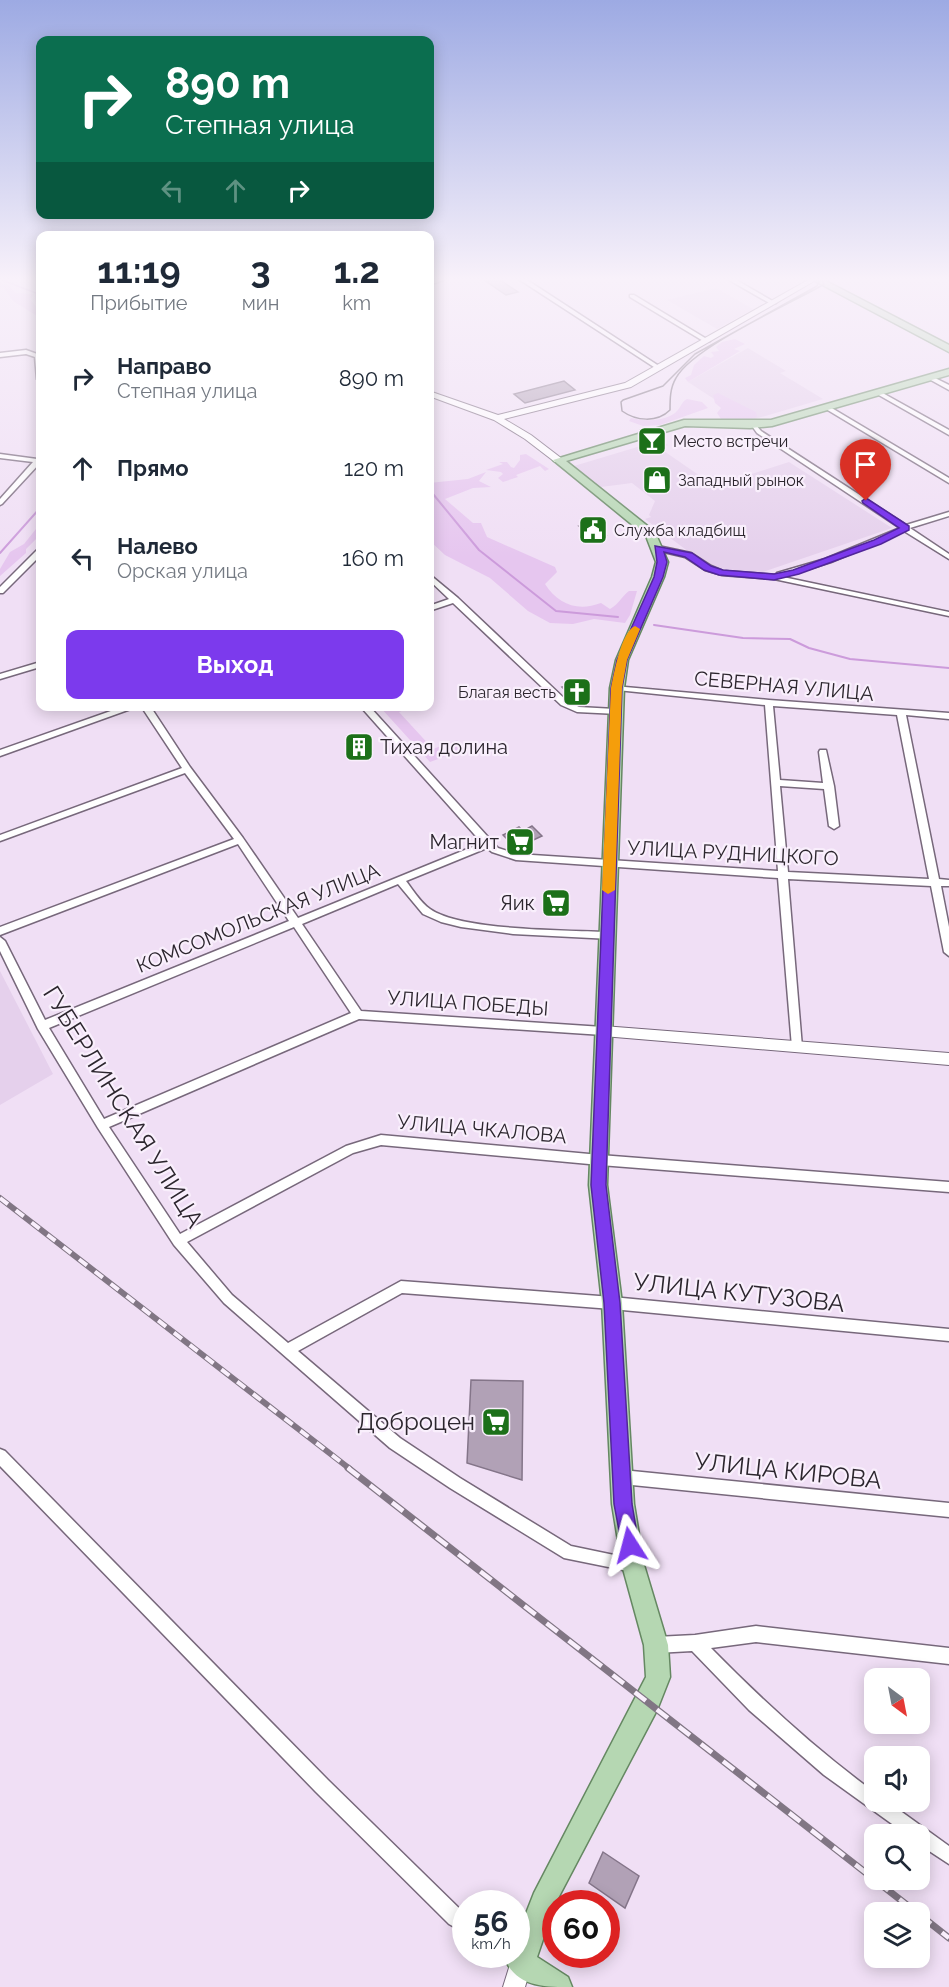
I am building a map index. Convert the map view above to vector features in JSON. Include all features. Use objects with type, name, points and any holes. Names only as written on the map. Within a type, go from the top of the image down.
[{"type":"main road","points":[[558,460],[695,421],[755,426],[772,423],[947,373]]},
{"type":"main road","points":[[530,1932],[594,1801],[648,1701],[658,1677],[656,1645],[633,1565],[623,1504],[612,1303],[598,1185],[616,688],[622,660],[658,577],[662,562],[651,534],[558,460]]},
{"type":"main road","points":[[514,1968],[558,1987]]},
{"type":"street","points":[[497,418],[620,387],[649,373]]},
{"type":"street","points":[[931,378],[949,388]]},
{"type":"street","points":[[879,393],[949,433]]},
{"type":"street","points":[[434,395],[497,418],[528,437],[558,460]]},
{"type":"street","points":[[828,408],[949,481]]},
{"type":"street","points":[[755,426],[759,432],[949,557]]},
{"type":"street","points":[[0,456],[36,460]]},
{"type":"street","points":[[0,503],[36,464]]},
{"type":"street","points":[[774,577],[796,572],[878,542],[906,528],[949,514]]},
{"type":"street","points":[[658,548],[688,555],[708,568],[722,573],[774,577],[949,614]]},
{"type":"street","points":[[0,591],[36,560]]},
{"type":"street","points":[[434,581],[564,703],[578,709],[615,712]]},
{"type":"street","points":[[434,607],[455,600]]},
{"type":"street","points":[[0,677],[36,666]]},
{"type":"street","name":"СЕВЕРНАЯ УЛИЦА","points":[[616,688],[769,703],[949,716]]},
{"type":"street","points":[[769,703],[797,1047]]},
{"type":"street","points":[[0,753],[121,711]]},
{"type":"street","name":"УЛИЦА ПОБЕДЫ","points":[[148,711],[187,769],[240,840],[358,1015],[603,1031],[949,1059]]},
{"type":"street","name":"УЛИЦА РУДНИЦКОГО","points":[[368,711],[488,844],[495,850],[516,857],[783,875],[949,883]]},
{"type":"street","points":[[901,712],[949,952]]},
{"type":"street","points":[[823,752],[834,826]]},
{"type":"street","points":[[0,838],[187,769]]},
{"type":"street","points":[[776,783],[829,786]]},
{"type":"street","points":[[0,931],[240,840]]},
{"type":"street","name":"КОМСОМОЛЬСКАЯ УЛИЦА","points":[[42,1026],[488,844]]},
{"type":"street","points":[[400,880],[426,911],[442,920],[479,927],[607,936]]},
{"type":"street","name":"ГУБЕРЛИНСКАЯ УЛИЦА","points":[[0,941],[42,1026],[102,1125],[178,1240],[228,1299],[289,1349],[395,1443],[454,1484],[569,1553],[633,1565]]},
{"type":"street","points":[[102,1125],[358,1015]]},
{"type":"street","name":"УЛИЦА ЧКАЛОВА","points":[[178,1240],[350,1149],[381,1140],[600,1160],[949,1187]]},
{"type":"street","name":"УЛИЦА КУТУЗОВА","points":[[289,1349],[401,1287],[612,1303],[949,1335]]},
{"type":"street","points":[[0,1456],[322,1786],[452,1915]]},
{"type":"street","name":"УЛИЦА КИРОВА","points":[[622,1478],[949,1510]]},
{"type":"street","points":[[656,1645],[695,1643],[756,1634],[949,1656]]},
{"type":"street","points":[[695,1643],[755,1704],[830,1769],[949,1856]]},
{"type":"shaded area","points":[[692,373],[704,373],[688,382],[685,378]]},
{"type":"shaded area","points":[[704,373],[781,373],[823,399],[748,421],[688,382]]},
{"type":"shaded area","points":[[718,393],[756,412],[757,417],[746,420],[721,419],[717,413],[721,408],[715,403],[713,395]]},
{"type":"shaded area","points":[[687,399],[702,402],[708,408],[660,425],[643,426],[629,421],[631,418],[647,420],[665,418],[675,413]]},
{"type":"shaded area","points":[[663,442],[668,445],[661,449],[703,478],[715,475],[727,482],[789,462],[892,528],[760,573],[709,567],[645,519],[651,517],[649,515],[655,501],[632,483],[601,487],[574,466],[644,445]]},
{"type":"shaded area","points":[[526,454],[549,469],[545,471],[540,466],[503,482],[498,478],[503,474],[501,472],[486,470],[503,464],[499,462],[507,462],[514,468],[520,460],[520,455]]},
{"type":"shaded area","points":[[486,472],[479,481],[491,487],[473,488],[445,499],[473,523],[481,523],[487,537],[555,567],[557,572],[545,584],[562,601],[584,607],[601,603],[610,609],[629,591],[637,591],[630,615],[625,623],[594,619],[573,624],[550,623],[528,611],[490,578],[445,555],[434,545],[434,482],[468,479]]},
{"type":"shaded area","points":[[36,529],[36,539],[26,549],[26,553],[0,576],[0,569],[10,552],[24,544]]},
{"type":"shaded area","points":[[384,711],[402,711],[399,712],[433,749],[457,740],[465,749],[430,762]]},
{"type":"shaded area","points":[[0,971],[53,1074],[0,1105]]},
{"type":"building","points":[[564,381],[575,390],[525,403],[514,394]]},
{"type":"building","name":"Служба кладбищ","points":[[591,523],[606,535],[595,538],[579,526]]},
{"type":"building","name":"Благая весть","points":[[584,679],[589,683],[584,698],[576,701],[562,687]]},
{"type":"building","name":"Тихая долина","points":[[362,739],[372,750],[356,756],[346,744]]},
{"type":"building","name":"Магнит","points":[[532,826],[542,836],[516,848],[503,835],[519,827],[523,831]]},
{"type":"building","name":"Доброцен","points":[[471,1380],[523,1381],[522,1480],[467,1463]]},
{"type":"building","points":[[603,1852],[639,1876],[625,1908],[620,1905],[620,1890],[599,1890],[589,1883]]},
{"type":"waterway","points":[[434,495],[479,550],[556,611],[618,617]]},
{"type":"waterway","points":[[0,553],[36,512]]},
{"type":"waterway","points":[[654,625],[743,638],[790,639],[809,648],[850,659],[949,668]]},
{"type":"tram line","points":[[676,373],[663,386],[623,400],[621,402],[622,411],[640,419],[653,419],[665,414],[670,410],[674,382],[680,373]]},
{"type":"railway","points":[[0,1198],[350,1469]]},
{"type":"railway","points":[[348,1468],[903,1902]]},
{"type":"railway","points":[[930,1923],[949,1938]]},
{"type":"slow traffic","points":[[608,890],[616,688],[622,660],[635,629]]},
{"type":"place","name":"Место встречи","points":[[652,441]]},
{"type":"place","name":"Западный рынок","points":[[657,480]]},
{"type":"place","name":"Служба кладбищ","points":[[593,530]]},
{"type":"place","name":"Благая весть","points":[[577,692]]},
{"type":"place","name":"Тихая долина","points":[[359,747]]},
{"type":"place","name":"Магнит","points":[[520,842]]},
{"type":"place","name":"Яик","points":[[556,903]]},
{"type":"place","name":"Доброцен","points":[[496,1422]]},
{"type":"route","points":[[630,1545],[623,1504],[618,1376],[612,1303],[598,1185],[616,688],[622,660],[658,577],[662,562],[658,548],[688,555],[708,568],[722,573],[774,577],[796,572],[878,542],[906,528],[866,501]]}]
